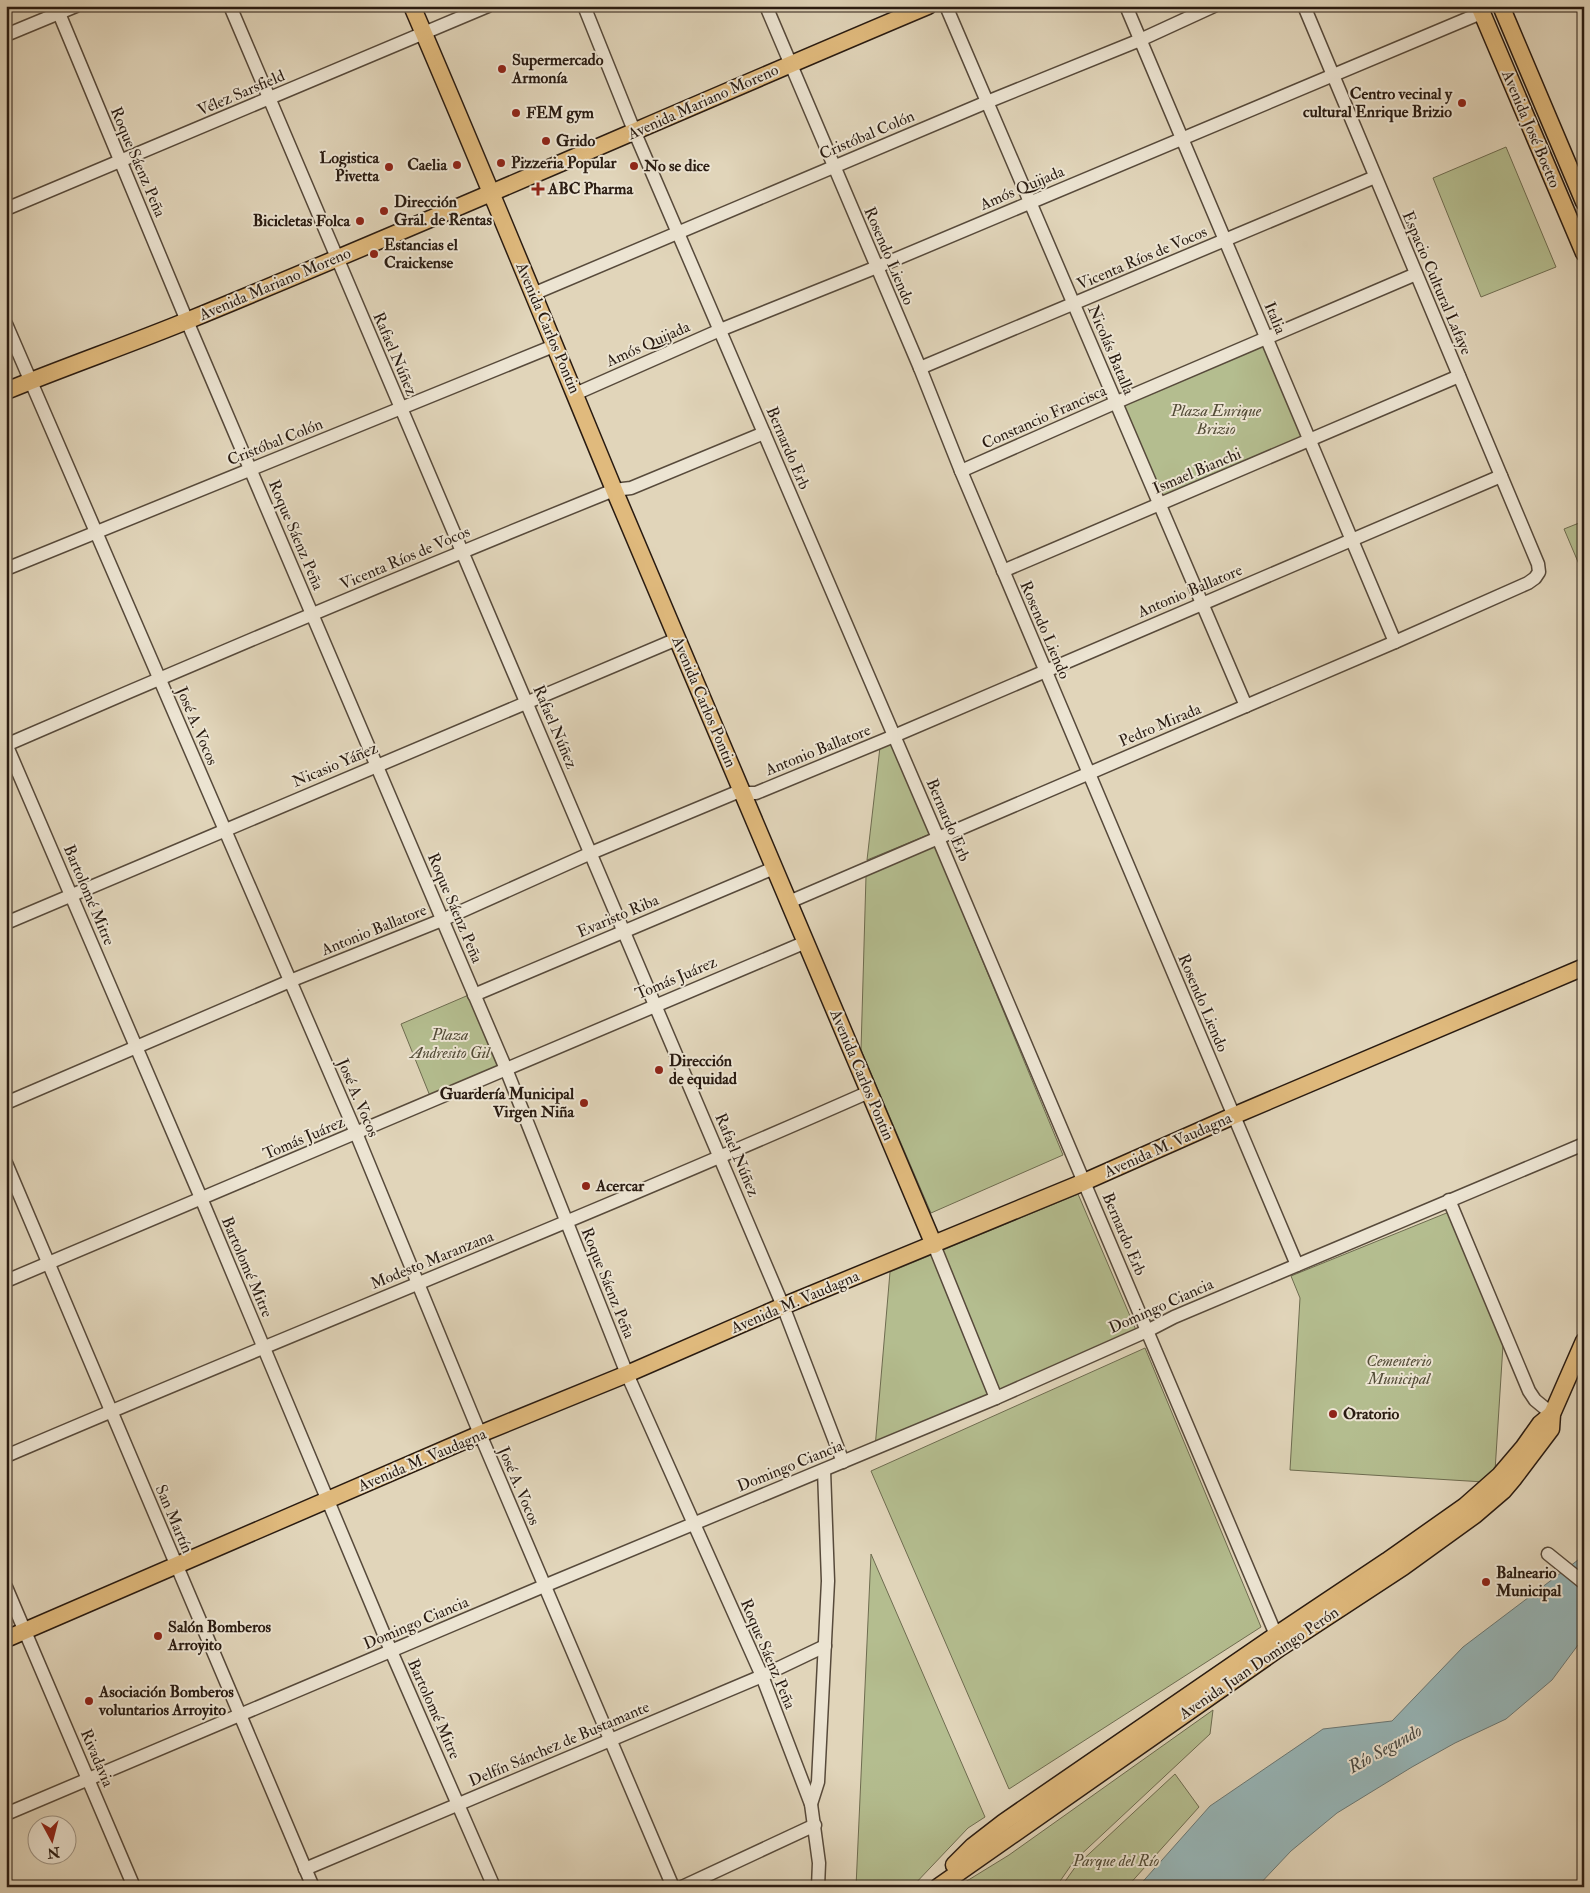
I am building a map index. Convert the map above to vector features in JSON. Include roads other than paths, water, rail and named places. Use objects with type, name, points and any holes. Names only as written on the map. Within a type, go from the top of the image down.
[{"type":"main road","name":"Avenida Carlos Pontin","points":[[412,6],[490,194],[556,345],[614,490],[742,794],[934,1245]]},
{"type":"main road","name":"Avenida Mariano Moreno","points":[[6,391],[187,321],[490,194],[928,6]]},
{"type":"main road","name":"Avenida José Boetto","points":[[1501,6],[1584,202]]},
{"type":"main road","name":"Avenida José Boetto","points":[[1480,9],[1584,253]]},
{"type":"main road","name":"Avenida M. Vaudagna","points":[[6,1639],[480,1434],[1084,1182],[1233,1116],[1584,967]]},
{"type":"main road","name":"Avenida Juan Domingo Perón","points":[[938,1887],[1465,1506],[1500,1475],[1540,1424],[1552,1414],[1584,1340]]},
{"type":"main road","name":"Avenida Juan Domingo Perón","points":[[932,1887],[973,1846],[1004,1822],[1278,1641]]},
{"type":"street","points":[[6,35],[58,10],[76,6]]},
{"type":"street","name":"Rafael Núñez","points":[[230,6],[656,1004],[783,1306],[843,1462]]},
{"type":"street","name":"Vélez Sarsfield","points":[[6,209],[488,6]]},
{"type":"street","name":"Bernardo Erb","points":[[584,6],[635,132],[938,838],[1278,1641]]},
{"type":"street","name":"Rosendo Liendo","points":[[766,6],[1297,1265]]},
{"type":"street","name":"Nicolás Batalla","points":[[946,6],[1246,706]]},
{"type":"street","name":"Italia","points":[[1126,6],[1395,642]]},
{"type":"street","name":"Cristóbal Colón","points":[[533,294],[986,102],[1140,40],[1214,6]]},
{"type":"street","name":"Espacio Cultural Lafaye","points":[[1304,6],[1538,564],[1539,572]]},
{"type":"street","name":"Amós Quijada","points":[[575,394],[720,330],[877,267],[1181,138],[1333,76],[1480,9]]},
{"type":"street","name":"Roque Sáenz Peña","points":[[58,10],[187,321],[506,1069],[627,1374],[762,1676],[812,1804],[819,1863],[818,1887]]},
{"type":"street","name":"Vicenta Ríos de Vocos","points":[[920,368],[1375,177]]},
{"type":"street","name":"Constancio Francisca","points":[[961,471],[1416,274]]},
{"type":"street","name":"José A. Vocos","points":[[6,324],[356,1133],[609,1741],[673,1887]]},
{"type":"street","name":"Cristóbal Colón","points":[[6,569],[556,345]]},
{"type":"street","name":"Ismael Bianchi","points":[[1003,571],[1459,376]]},
{"type":"street","name":"Vicenta Ríos de Vocos","points":[[6,744],[462,551],[614,490],[631,488],[764,432]]},
{"type":"street","name":"Antonio Ballatore","points":[[6,1103],[290,981],[442,920],[591,853],[735,793],[756,793],[894,736],[1501,476]]},
{"type":"street","name":"Pedro Mirada","points":[[789,902],[1395,642],[1528,583],[1539,572]]},
{"type":"street","name":"Nicasio Yáñez","points":[[6,923],[677,639]]},
{"type":"street","name":"Bartolomé Mitre","points":[[6,744],[201,1198],[390,1651],[494,1887]]},
{"type":"street","name":"Evaristo Riba","points":[[474,995],[774,868]]},
{"type":"street","name":"Tomás Juárez","points":[[6,1281],[806,942]]},
{"type":"street","name":"Modesto Maranzana","points":[[6,1456],[263,1347],[720,1158],[870,1092]]},
{"type":"street","name":"Domingo Ciancia","points":[[6,1814],[544,1586],[996,1398],[1147,1331],[1174,1317],[1584,1144]]},
{"type":"street","name":"San Martín","points":[[6,1163],[313,1887]]},
{"type":"street","points":[[1448,1200],[1529,1391],[1535,1400],[1552,1414]]},
{"type":"street","name":"Avenida Carlos Pontin","points":[[934,1245],[996,1398]]},
{"type":"street","points":[[812,1804],[818,1782],[828,1581],[824,1470]]},
{"type":"street","points":[[1548,1554],[1584,1584]]},
{"type":"street","name":"Rivadavia","points":[[6,1586],[134,1887]]},
{"type":"street","name":"Delfín Sánchez de Bustamante","points":[[305,1869],[762,1676],[825,1646]]},
{"type":"street","points":[[682,1887],[815,1825]]},
{"type":"water","name":"Río Segundo","points":[[1584,1548],[1584,1637],[1552,1680],[1506,1719],[1455,1743],[1337,1813],[1291,1851],[1257,1887],[1138,1887],[1210,1806],[1323,1729],[1392,1721],[1463,1647],[1578,1560]]},
{"type":"place","name":"Supermercado Armonía","points":[[502,69]]},
{"type":"place","name":"Centro vecinal y cultural Enrique Brizio","points":[[1462,103]]},
{"type":"place","name":"FEM gym","points":[[516,113]]},
{"type":"place","name":"Grido","points":[[546,141]]},
{"type":"place","name":"Pizzeria Popular","points":[[501,163]]},
{"type":"place","name":"Caelia","points":[[457,165]]},
{"type":"place","name":"No se dice","points":[[634,166]]},
{"type":"place","name":"Logistica Pivetta","points":[[389,167]]},
{"type":"place","name":"ABC Pharma","points":[[538,189]]},
{"type":"place","name":"Dirección Gral. de Rentas","points":[[384,211]]},
{"type":"place","name":"Bicicletas Folca","points":[[360,221]]},
{"type":"place","name":"Estancias el Craickense","points":[[374,254]]},
{"type":"place","name":"Dirección de equidad","points":[[659,1070]]},
{"type":"place","name":"Guardería Municipal Virgen Niña","points":[[584,1103]]},
{"type":"place","name":"Acercar","points":[[586,1186]]},
{"type":"place","name":"Oratorio","points":[[1333,1414]]},
{"type":"place","name":"Balneario Municipal","points":[[1486,1582]]},
{"type":"place","name":"Salón Bomberos Arroyito","points":[[158,1636]]},
{"type":"place","name":"Asociación Bomberos voluntarios Arroyito","points":[[89,1701]]},
{"type":"park label","name":"Plaza Enrique Brizio","points":[[1216,420]]},
{"type":"park label","name":"Plaza Andresito Gil","points":[[450,1044]]},
{"type":"park label","name":"Cementerio Municipal","points":[[1399,1370]]},
{"type":"park label","name":"Parque del Río","points":[[1116,1861]]}]
